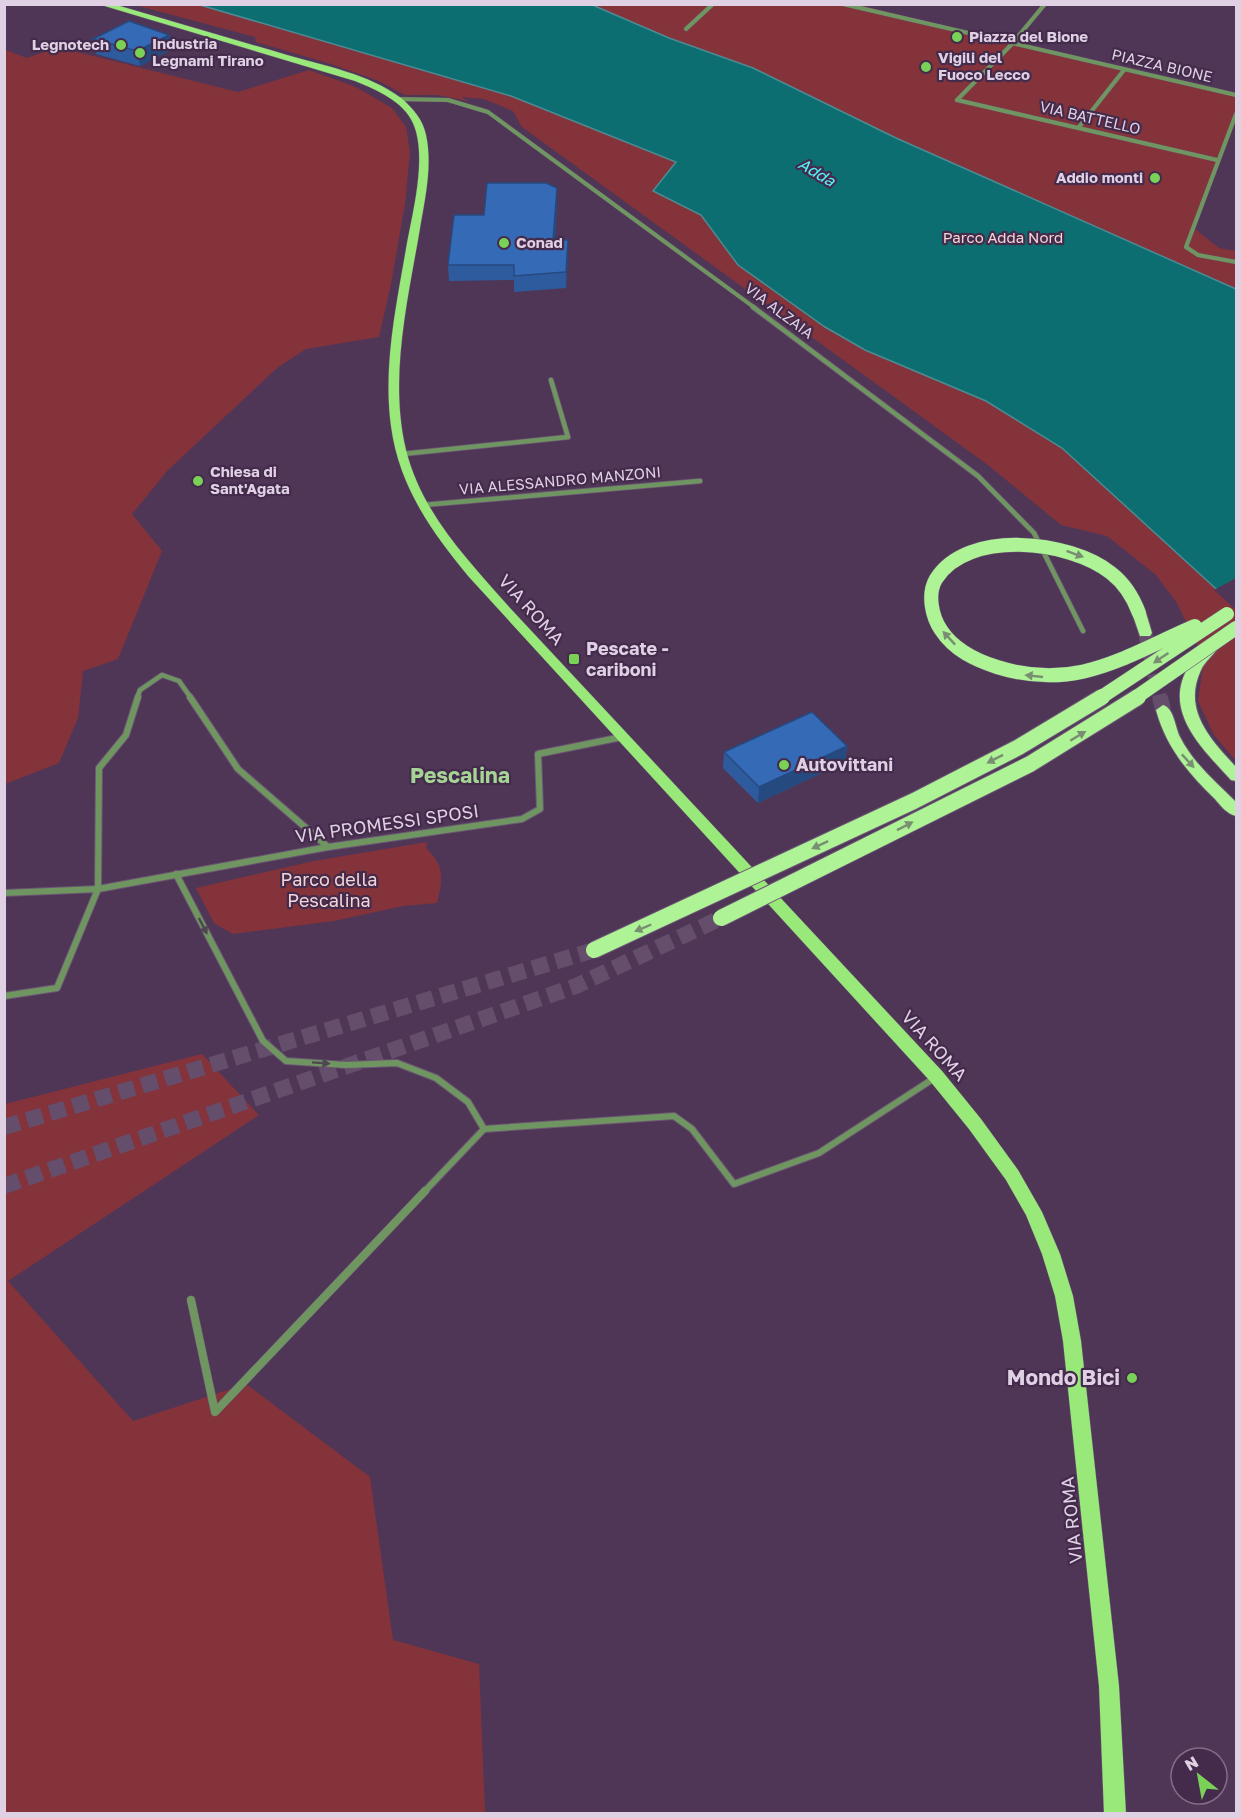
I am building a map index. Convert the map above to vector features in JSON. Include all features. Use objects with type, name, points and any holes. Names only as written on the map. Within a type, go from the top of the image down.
[{"type":"highway","points":[[1145,633],[1139,613],[1126,587],[1102,566],[1069,551],[1031,544],[994,546],[963,556],[941,573],[933,588],[931,600],[938,625],[964,652],[998,668],[1038,676],[1065,676],[1090,672],[1232,610]]},
{"type":"highway","points":[[594,950],[903,806],[1019,747],[1076,714],[1232,610]]},
{"type":"highway","points":[[1236,629],[1204,654],[1192,673],[1187,688],[1188,705],[1193,723],[1203,741],[1236,776]]},
{"type":"highway","points":[[722,918],[1030,764],[1112,716],[1236,629]]},
{"type":"highway","points":[[1163,710],[1170,734],[1181,753],[1236,811]]},
{"type":"main road","name":"VIA ROMA","points":[[102,4],[325,68],[366,83],[396,99],[410,111],[417,121],[423,147],[419,204],[394,370],[395,414],[406,473],[423,505],[444,538],[476,577],[936,1076],[1012,1175],[1033,1212],[1051,1254],[1064,1296],[1072,1341],[1109,1686],[1116,1814]]},
{"type":"street","points":[[686,28],[713,4]]},
{"type":"street","name":"PIAZZA BIONE","points":[[843,4],[1011,45],[1236,95]]},
{"type":"street","points":[[1011,45],[1045,4]]},
{"type":"street","name":"VIA BATTELLO","points":[[1011,45],[957,100],[1217,160]]},
{"type":"street","points":[[1078,127],[1124,70]]},
{"type":"street","name":"VIA ALZAIA","points":[[396,99],[448,100],[488,112],[649,229],[978,476],[1034,533],[1083,631]]},
{"type":"street","points":[[1236,114],[1186,247],[1198,255],[1236,262]]},
{"type":"street","points":[[401,454],[568,437],[551,380]]},
{"type":"street","name":"VIA ALESSANDRO MANZONI","points":[[423,505],[700,481]]},
{"type":"street","points":[[4,996],[57,988],[98,889],[99,768],[126,735],[140,690],[162,675],[179,681],[238,769],[328,847]]},
{"type":"street","name":"VIA PROMESSI SPOSI","points":[[4,893],[98,889],[328,847],[522,819],[540,809],[538,754],[623,737]]},
{"type":"street","points":[[176,874],[263,1041],[286,1061],[346,1065],[397,1063],[436,1078],[468,1102],[484,1129]]},
{"type":"street","points":[[191,1300],[215,1412],[484,1129],[674,1116],[692,1129],[734,1184],[819,1153],[936,1076]]},
{"type":"green space","name":"Parco Adda Nord","points":[[135,5],[859,5],[1236,97],[1236,112],[1195,229],[1219,248],[1236,251],[1236,761],[1214,735],[1198,701],[1204,659],[1177,603],[1156,575],[1107,536],[1061,525],[988,465],[522,127],[513,111],[484,99],[461,97],[468,101],[437,95],[405,95],[379,81],[256,42],[255,37]]},
{"type":"green space","points":[[57,47],[238,92],[309,70],[356,87],[392,108],[406,127],[410,152],[405,204],[379,337],[306,349],[277,368],[168,470],[132,514],[162,551],[118,659],[83,671],[78,718],[59,763],[5,784],[5,50],[27,58]]},
{"type":"green space","name":"Parco della Pescalina","points":[[427,842],[426,848],[437,861],[441,873],[437,903],[403,906],[334,921],[233,934],[214,923],[196,888],[314,861]]},
{"type":"green space","points":[[202,1054],[259,1115],[8,1281],[133,1421],[246,1384],[370,1477],[393,1640],[479,1664],[485,1813],[5,1814],[5,1104]]},
{"type":"water","name":"Adda","points":[[590,4],[669,38],[753,68],[896,138],[1236,289],[1236,607],[1062,448],[986,401],[865,350],[825,327],[738,265],[701,215],[653,191],[676,162],[511,96],[200,5]]},
{"type":"pier","points":[[1236,578],[1236,610],[1214,590]]},
{"type":"building","points":[[129,21],[169,35],[137,51],[93,39]]},
{"type":"building","name":"Conad","points":[[487,183],[546,183],[557,188],[553,240],[568,240],[566,272],[514,276],[514,265],[448,265],[454,215],[484,215]]},
{"type":"building","points":[[812,712],[847,746],[759,787],[724,752]]},
{"type":"tunnel","points":[[1145,633],[1160,698]]},
{"type":"tunnel","points":[[1160,697],[1163,710]]},
{"type":"tunnel","points":[[4,1186],[576,986],[721,918]]},
{"type":"tunnel","points":[[4,1127],[594,950]]},
{"type":"place","name":"Piazza del Bione","points":[[957,37]]},
{"type":"place","name":"Legnotech","points":[[121,45]]},
{"type":"place","name":"Industria Legnami Tirano","points":[[140,53]]},
{"type":"place","name":"Vigili del Fuoco Lecco","points":[[926,67]]},
{"type":"place","name":"Addio monti","points":[[1155,178]]},
{"type":"place","name":"Conad","points":[[504,243]]},
{"type":"place","name":"Chiesa di Sant'Agata","points":[[198,481]]},
{"type":"place","name":"Pescate - cariboni","points":[[574,659]]},
{"type":"place","name":"Autovittani","points":[[784,765]]},
{"type":"place","name":"Mondo Bici","points":[[1132,1378]]},
{"type":"district","name":"Pescalina","points":[[460,776]]}]
